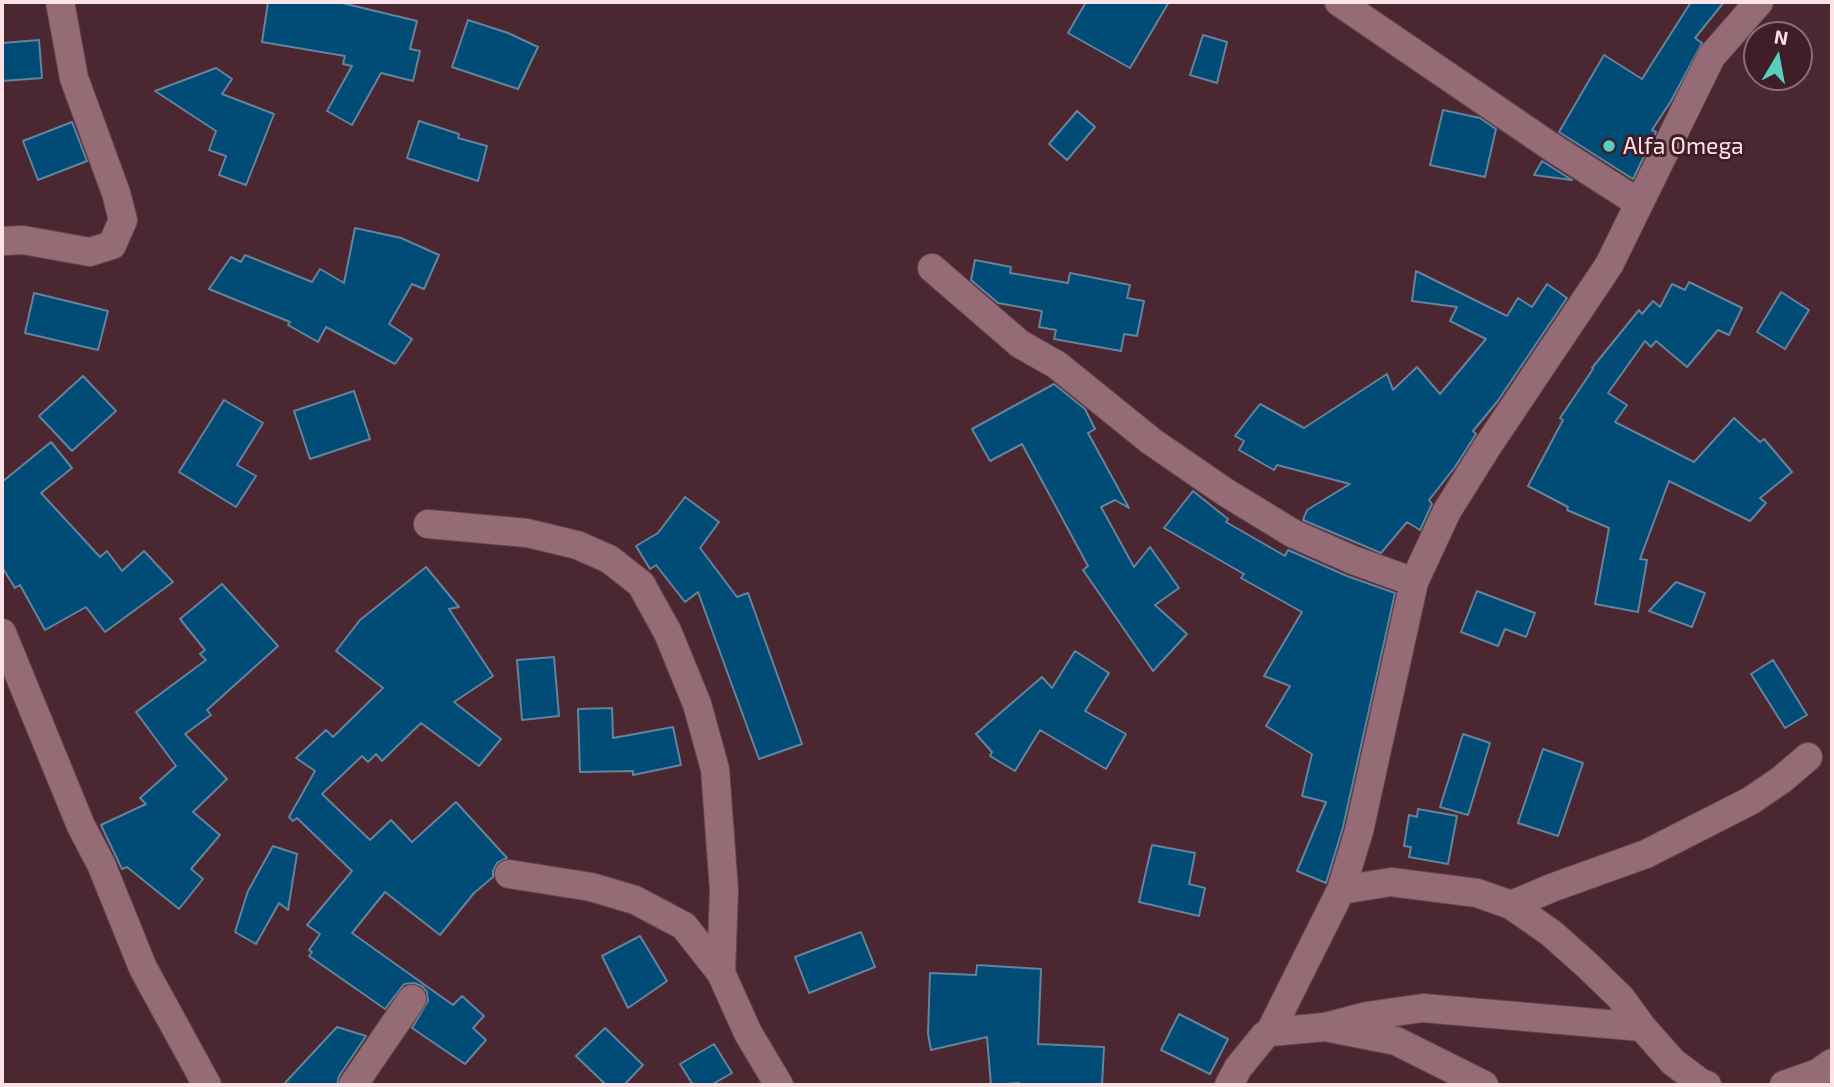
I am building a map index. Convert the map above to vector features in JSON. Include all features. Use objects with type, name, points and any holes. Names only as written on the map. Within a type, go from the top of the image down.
[{"type":"street","points":[[2,241],[23,240],[90,252],[112,245],[122,220],[116,193],[74,78],[60,2]]},
{"type":"street","points":[[1339,2],[1550,146],[1639,202]]},
{"type":"street","points":[[1270,1032],[1341,890],[1366,803],[1414,582],[1447,511],[1609,265],[1711,57],[1759,2]]},
{"type":"street","points":[[932,268],[1020,344],[1057,365],[1151,441],[1225,492],[1294,534],[1353,560],[1414,582]]},
{"type":"street","points":[[428,524],[527,533],[577,545],[609,559],[641,584],[668,633],[696,704],[715,769],[724,891],[721,973]]},
{"type":"street","points":[[2,633],[143,968],[207,1085]]},
{"type":"street","points":[[1511,905],[1646,854],[1750,801],[1782,780],[1808,757]]},
{"type":"street","points":[[509,874],[590,887],[635,900],[684,926],[721,973],[748,1033],[779,1085]]},
{"type":"street","points":[[1341,890],[1391,882],[1477,893],[1511,905],[1551,933],[1587,965],[1621,998],[1673,1062],[1707,1085]]},
{"type":"street","points":[[353,1085],[412,999]]},
{"type":"street","points":[[1229,1085],[1238,1068],[1270,1032],[1325,1027],[1367,1016],[1423,1008],[1642,1027]]},
{"type":"street","points":[[1325,1027],[1396,1041],[1484,1085]]},
{"type":"street","points":[[1784,1085],[1818,1073],[1832,1063]]},
{"type":"building","points":[[268,2],[338,2],[417,21],[410,49],[420,51],[413,81],[381,73],[352,125],[327,111],[352,66],[343,64],[345,56],[262,42]]},
{"type":"building","points":[[1086,2],[1169,2],[1130,68],[1068,33]]},
{"type":"building","points":[[1691,2],[1724,2],[1695,38],[1702,43],[1652,130],[1656,132],[1633,179],[1559,132],[1604,55],[1642,79]]},
{"type":"building","points":[[468,20],[508,33],[538,47],[518,89],[452,67]]},
{"type":"building","points":[[1203,35],[1227,42],[1217,83],[1190,75]]},
{"type":"building","points":[[39,40],[42,78],[2,81],[2,43]]},
{"type":"building","points":[[216,68],[232,79],[222,94],[274,114],[246,185],[219,175],[226,156],[209,150],[216,131],[155,91]]},
{"type":"building","points":[[1443,110],[1480,118],[1496,129],[1485,177],[1430,165]]},
{"type":"building","points":[[1077,111],[1095,127],[1067,160],[1049,144]]},
{"type":"building","points":[[419,121],[459,134],[458,138],[487,146],[478,181],[407,158]]},
{"type":"building","points":[[72,122],[87,161],[38,180],[23,141]]},
{"type":"building","points":[[1542,161],[1572,180],[1534,175]]},
{"type":"building","points":[[355,228],[401,238],[439,255],[424,289],[412,284],[389,324],[412,339],[395,364],[326,327],[318,342],[288,325],[290,322],[209,289],[231,257],[241,262],[245,255],[312,282],[320,269],[344,283]]},
{"type":"building","points":[[975,260],[1011,267],[1010,273],[1068,283],[1070,273],[1130,285],[1127,298],[1144,301],[1137,336],[1124,334],[1121,351],[1054,339],[1056,330],[1039,327],[1042,311],[998,303],[971,280]]},
{"type":"building","points":[[1416,271],[1507,316],[1518,298],[1532,307],[1547,284],[1567,298],[1497,402],[1473,431],[1476,434],[1455,467],[1429,500],[1432,504],[1420,530],[1407,522],[1381,553],[1303,520],[1307,510],[1350,484],[1277,465],[1274,470],[1239,450],[1244,441],[1235,436],[1260,404],[1304,428],[1387,374],[1393,390],[1417,367],[1440,394],[1486,339],[1450,321],[1457,307],[1412,301]]},
{"type":"building","points":[[1689,282],[1742,308],[1729,335],[1718,330],[1687,367],[1656,341],[1651,347],[1645,341],[1608,393],[1627,405],[1615,422],[1694,462],[1734,418],[1760,442],[1764,439],[1792,472],[1760,498],[1766,503],[1750,521],[1669,481],[1640,559],[1647,560],[1638,612],[1595,604],[1609,528],[1567,510],[1568,507],[1528,486],[1563,420],[1560,418],[1592,368],[1639,310],[1642,314],[1653,301],[1660,307],[1672,284],[1685,290]]},
{"type":"building","points":[[1781,292],[1809,310],[1785,349],[1757,332]]},
{"type":"building","points":[[34,293],[108,311],[98,350],[25,333]]},
{"type":"building","points":[[83,376],[116,411],[72,451],[39,416]]},
{"type":"building","points":[[1054,384],[1085,409],[1095,429],[1088,433],[1129,508],[1115,500],[1101,507],[1134,567],[1150,547],[1179,588],[1155,605],[1187,634],[1153,671],[1083,570],[1088,566],[1022,444],[990,461],[972,429]]},
{"type":"building","points":[[354,391],[370,439],[310,459],[294,411]]},
{"type":"building","points":[[224,400],[263,423],[237,465],[256,476],[236,507],[179,472]]},
{"type":"building","points":[[51,442],[72,468],[41,493],[100,557],[107,551],[122,571],[144,551],[173,582],[105,632],[86,607],[45,630],[20,585],[15,588],[2,567],[2,482]]},
{"type":"building","points":[[1193,491],[1228,519],[1226,522],[1285,556],[1288,550],[1347,576],[1395,593],[1343,827],[1326,883],[1297,871],[1326,802],[1302,796],[1312,754],[1266,726],[1290,686],[1264,676],[1302,612],[1241,578],[1244,574],[1164,528]]},
{"type":"building","points":[[685,497],[719,522],[700,548],[737,597],[748,593],[802,744],[759,759],[698,592],[685,602],[656,565],[650,569],[636,546],[658,533]]},
{"type":"building","points":[[426,567],[459,607],[449,609],[493,676],[454,702],[501,739],[479,766],[421,723],[382,761],[376,754],[368,762],[362,756],[322,794],[370,840],[391,820],[412,842],[456,802],[507,858],[497,863],[493,877],[474,893],[440,935],[385,892],[352,933],[453,1005],[462,996],[484,1016],[473,1028],[486,1040],[465,1064],[412,1028],[428,1001],[427,992],[422,986],[404,984],[385,1009],[309,956],[312,952],[309,950],[320,934],[307,925],[352,871],[297,818],[293,821],[289,817],[315,771],[296,758],[326,730],[333,737],[383,688],[336,651],[360,620]]},
{"type":"building","points":[[1676,582],[1705,593],[1692,627],[1649,611]]},
{"type":"building","points":[[222,584],[278,646],[207,710],[211,715],[185,734],[227,779],[193,812],[220,835],[191,869],[203,879],[179,909],[127,867],[122,869],[101,825],[146,804],[140,798],[176,766],[136,712],[206,660],[200,654],[205,650],[180,619]]},
{"type":"building","points":[[1477,591],[1535,613],[1526,637],[1505,629],[1498,646],[1461,632]]},
{"type":"building","points":[[1075,651],[1109,673],[1085,711],[1126,734],[1106,769],[1040,730],[1015,771],[990,756],[992,752],[976,734],[1042,677],[1052,688]]},
{"type":"building","points":[[554,657],[559,716],[522,720],[517,660]]},
{"type":"building","points":[[1773,660],[1807,715],[1785,728],[1751,674]]},
{"type":"building","points":[[612,708],[613,738],[673,727],[681,765],[633,775],[633,771],[580,772],[578,709]]},
{"type":"building","points":[[1463,734],[1490,743],[1468,815],[1440,807]]},
{"type":"building","points":[[1543,749],[1583,763],[1558,836],[1518,823]]},
{"type":"building","points":[[1418,809],[1457,816],[1448,864],[1409,857],[1411,847],[1404,846],[1409,815],[1417,817]]},
{"type":"building","points":[[1152,845],[1195,853],[1189,884],[1205,888],[1199,916],[1139,902]]},
{"type":"building","points":[[273,846],[297,854],[288,910],[279,903],[256,944],[235,932],[248,891]]},
{"type":"building","points":[[861,932],[875,967],[809,993],[795,957]]},
{"type":"building","points":[[640,936],[667,981],[628,1008],[602,956]]},
{"type":"building","points":[[977,965],[1041,969],[1038,1044],[1104,1047],[1102,1085],[991,1085],[987,1037],[931,1050],[928,1034],[930,973],[976,975]]},
{"type":"building","points":[[1179,1014],[1228,1039],[1210,1074],[1161,1050]]},
{"type":"building","points":[[337,1027],[366,1036],[339,1076],[337,1085],[283,1085]]},
{"type":"building","points":[[605,1028],[643,1065],[624,1085],[606,1085],[576,1056]]},
{"type":"building","points":[[714,1044],[732,1073],[711,1085],[693,1085],[680,1064]]},
{"type":"place","name":"Alfa Omega","points":[[1609,146]]}]
